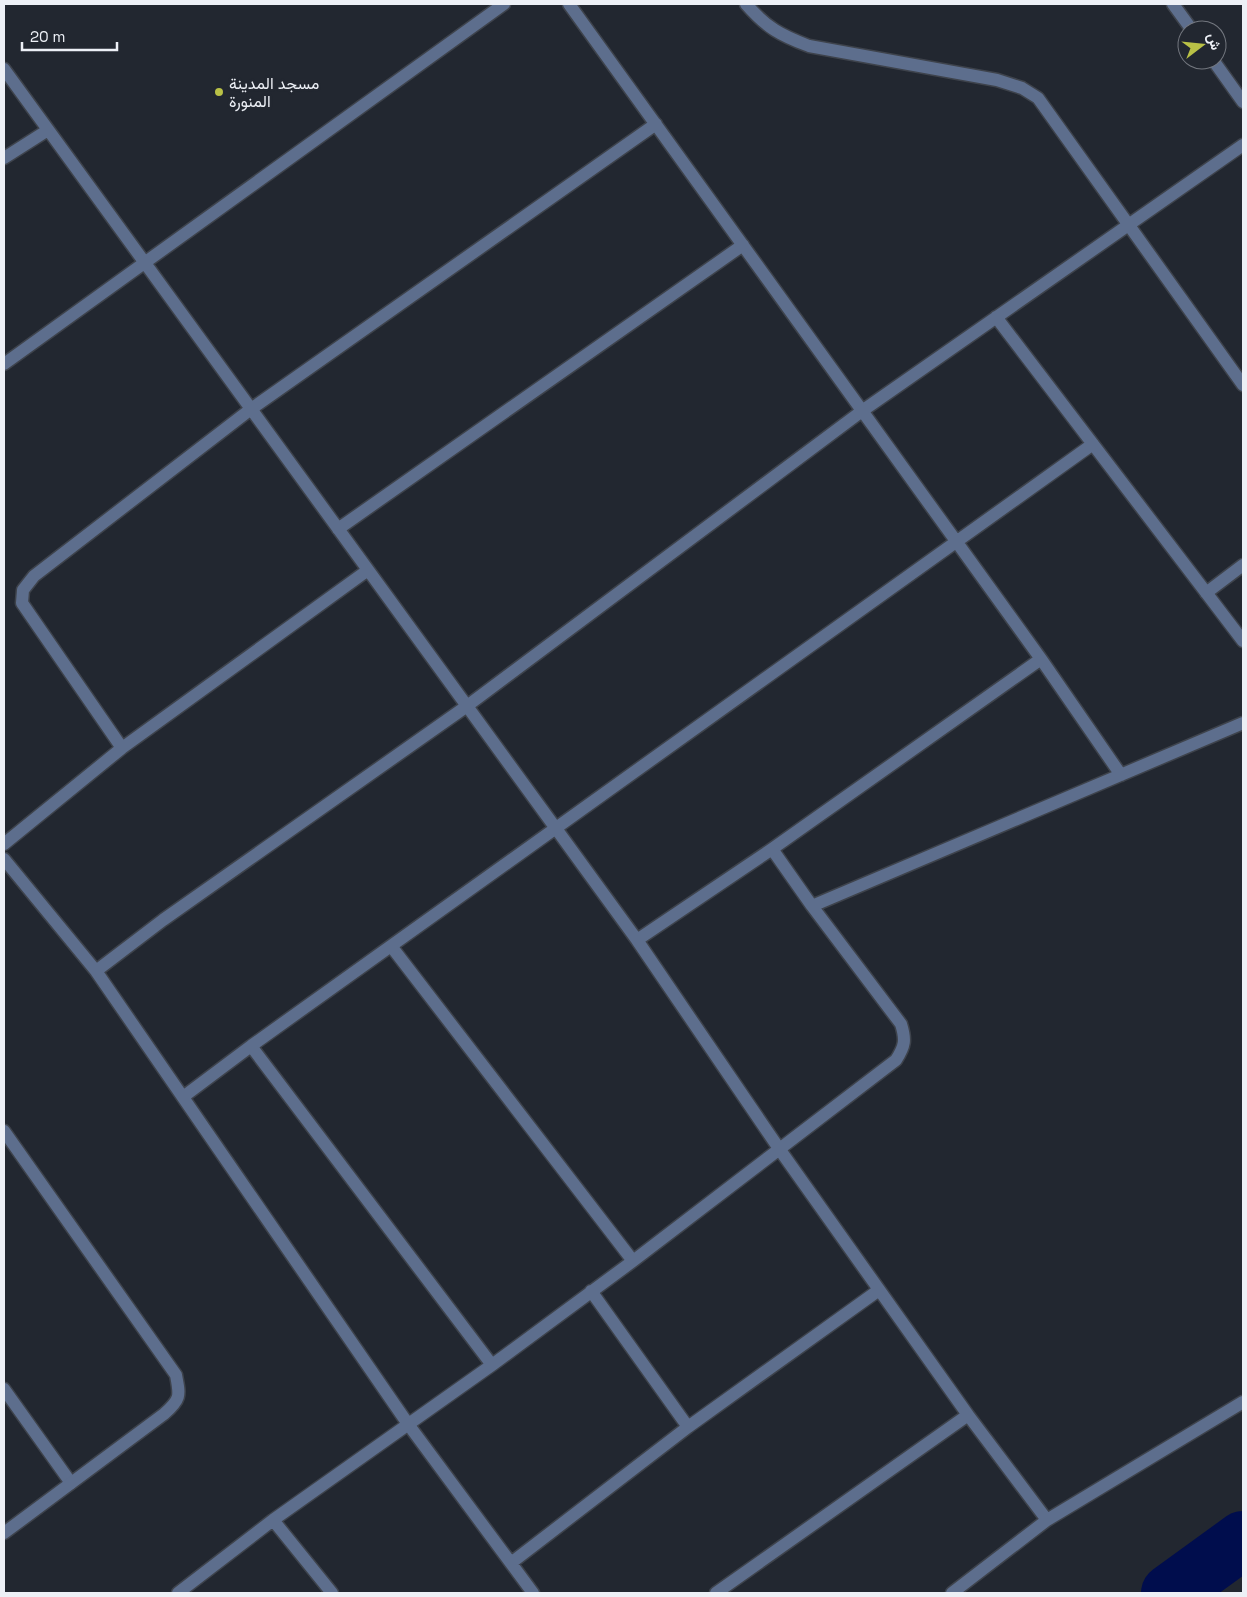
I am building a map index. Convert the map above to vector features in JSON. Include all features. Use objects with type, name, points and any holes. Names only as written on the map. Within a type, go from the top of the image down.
[{"type":"street","points":[[4,364],[504,4]]},
{"type":"street","points":[[569,4],[1041,659],[1121,775]]},
{"type":"street","points":[[746,4],[758,18],[782,36],[809,46],[997,80],[1022,88],[1038,98],[1243,385]]},
{"type":"street","points":[[1173,4],[1185,20]]},
{"type":"street","points":[[4,69],[637,940],[780,1150],[968,1414],[1047,1520]]},
{"type":"street","points":[[1220,70],[1243,102]]},
{"type":"street","points":[[122,748],[22,603],[22,590],[52,560],[251,409],[656,124]]},
{"type":"street","points":[[4,158],[48,130]]},
{"type":"street","points":[[96,971],[163,920],[467,706],[862,412],[1243,144]]},
{"type":"street","points":[[338,529],[743,245]]},
{"type":"street","points":[[996,316],[1243,641]]},
{"type":"street","points":[[183,1097],[251,1046],[1093,444]]},
{"type":"street","points":[[1206,593],[1243,564]]},
{"type":"street","points":[[4,844],[122,748],[368,570]]},
{"type":"street","points":[[637,940],[772,849],[1041,659]]},
{"type":"street","points":[[812,906],[1243,723]]},
{"type":"street","points":[[178,1593],[273,1520],[492,1365],[633,1261],[896,1060],[904,1049],[904,1033],[901,1024],[812,906],[772,849]]},
{"type":"street","points":[[4,859],[96,971],[408,1424],[533,1593]]},
{"type":"street","points":[[391,946],[633,1261]]},
{"type":"street","points":[[251,1046],[492,1365]]},
{"type":"street","points":[[4,1131],[176,1375],[180,1394],[176,1404],[164,1414],[4,1533]]},
{"type":"street","points":[[511,1563],[688,1427],[879,1290]]},
{"type":"street","points":[[591,1291],[688,1427]]},
{"type":"street","points":[[4,1389],[71,1483]]},
{"type":"street","points":[[952,1593],[1047,1520],[1243,1402]]},
{"type":"street","points":[[716,1593],[968,1414]]},
{"type":"street","points":[[273,1520],[332,1593]]},
{"type":"waterway","points":[[1170,1593],[1243,1540]]},
{"type":"place","name":"مسجد المدينة المنورة","points":[[219,92]]}]
